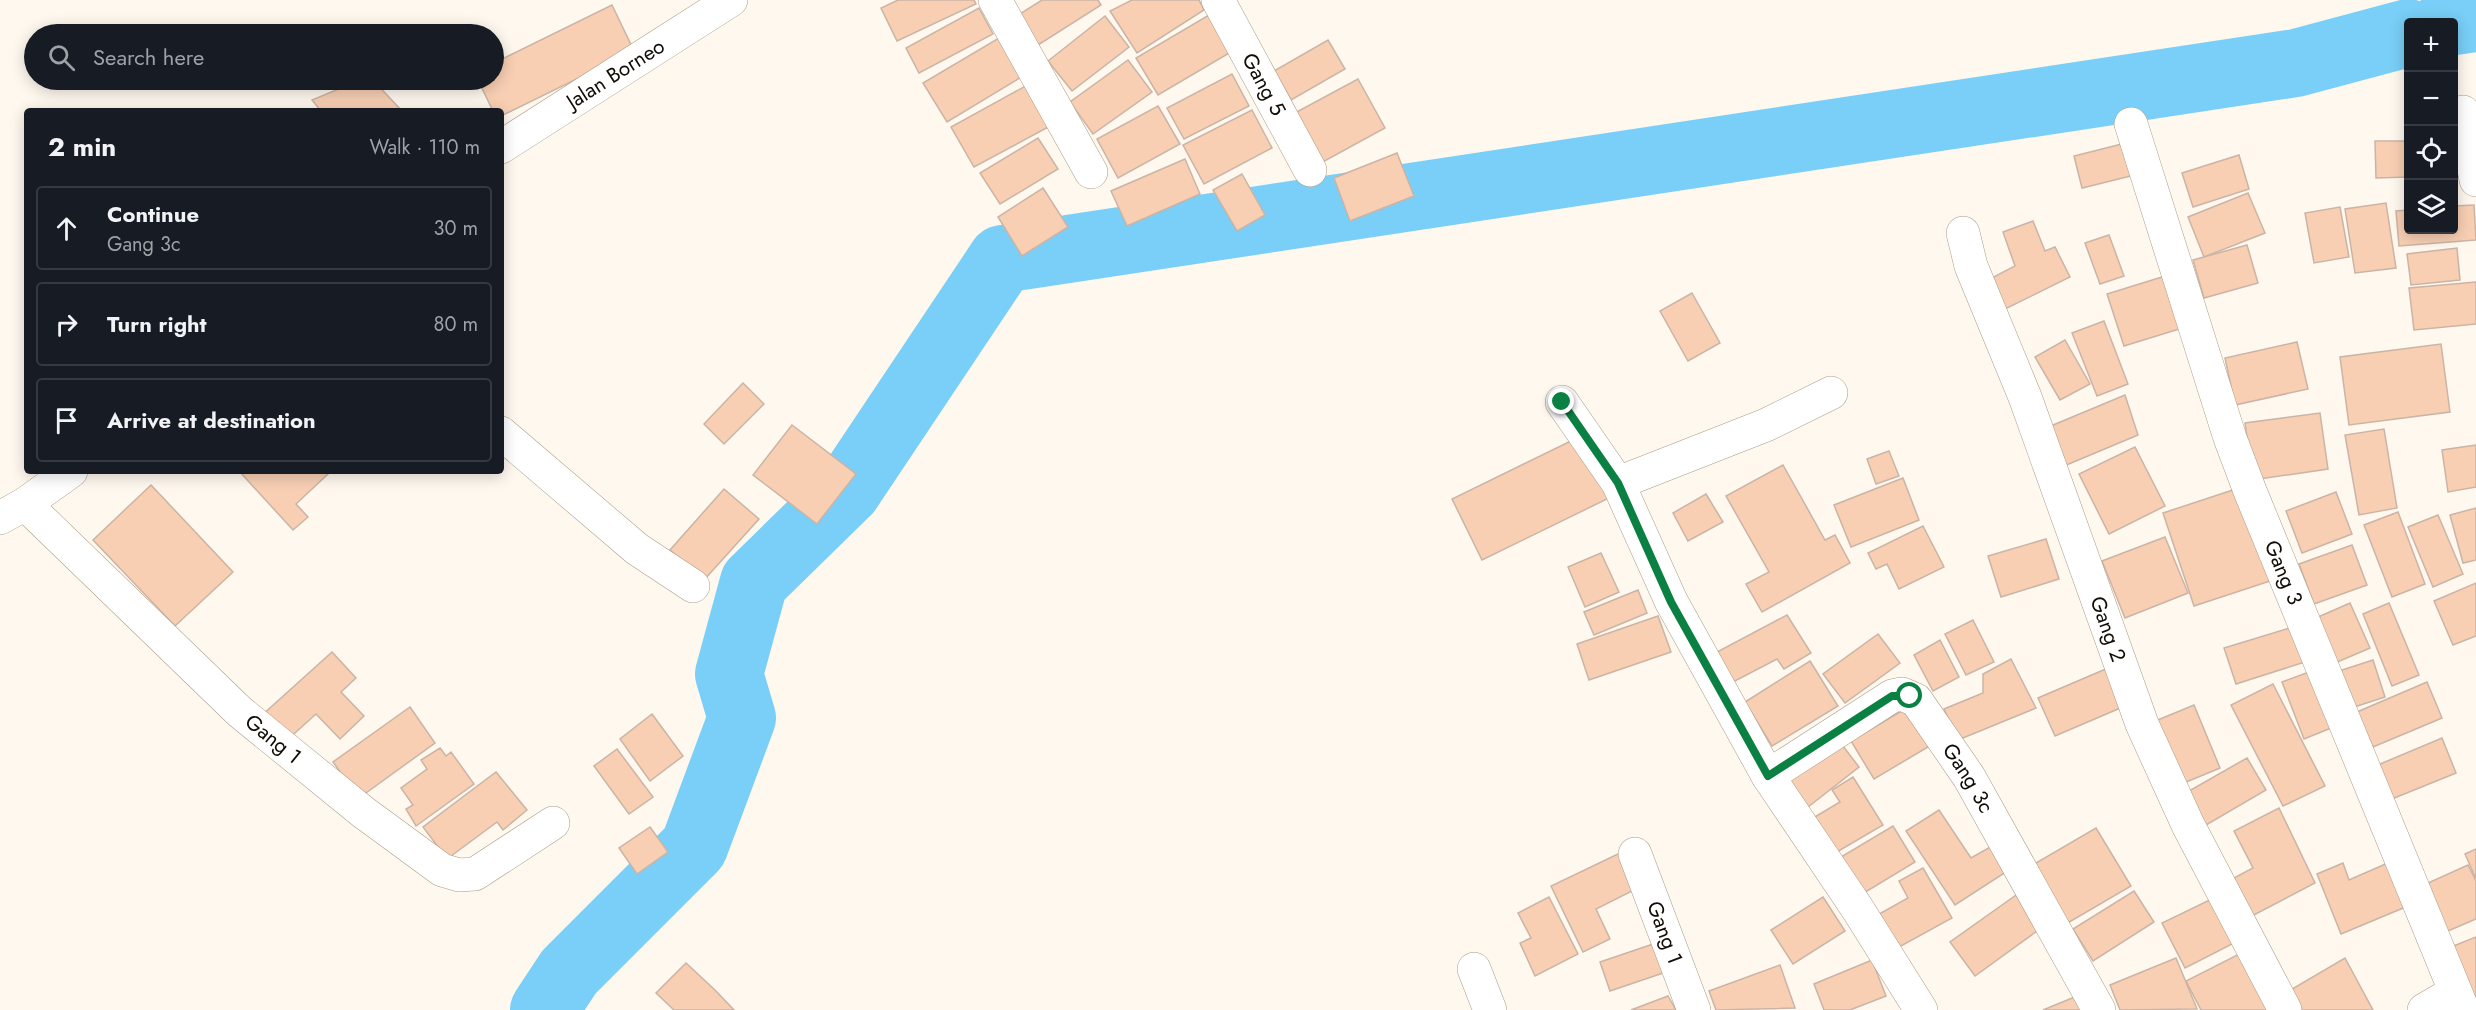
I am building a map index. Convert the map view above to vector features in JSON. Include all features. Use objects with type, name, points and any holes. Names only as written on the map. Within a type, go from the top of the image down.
[{"type":"street","name":"Jalan Borneo","points":[[504,145],[731,0]]},
{"type":"street","points":[[995,0],[1091,172]]},
{"type":"street","name":"Gang 5","points":[[1218,0],[1310,170]]},
{"type":"street","points":[[2463,112],[2476,180]]},
{"type":"street","name":"Gang 3","points":[[2131,124],[2230,438],[2459,1001]]},
{"type":"street","name":"Gang 2","points":[[1964,232],[1971,266],[2025,397],[2142,724],[2187,825],[2285,1010]]},
{"type":"street","points":[[1618,483],[1766,425],[1832,393]]},
{"type":"street","points":[[1562,402],[1618,483],[1671,602],[1768,776],[1857,908],[1921,1010]]},
{"type":"street","points":[[504,436],[637,549],[693,586]]},
{"type":"street","points":[[12,511],[67,474]]},
{"type":"street","name":"Gang 1","points":[[12,511],[240,712],[363,812],[442,870],[459,875],[475,874],[553,823]]},
{"type":"street","name":"Gang 3c","points":[[1768,776],[1892,696],[1902,694],[1916,700],[1969,777],[2099,1010]]},
{"type":"street","name":"Gang 1","points":[[1635,854],[1694,1010]]},
{"type":"street","points":[[1474,969],[1490,1010]]},
{"type":"street","points":[[2424,1010],[2459,1001]]},
{"type":"building","points":[[898,0],[974,0],[976,4],[897,41],[881,8]]},
{"type":"building","points":[[1042,0],[1098,0],[1101,5],[1035,47],[1015,17]]},
{"type":"building","points":[[1132,0],[1199,0],[1204,10],[1137,53],[1110,11]]},
{"type":"building","points":[[612,5],[634,51],[504,115],[504,108],[492,108],[483,90],[504,90],[504,58]]},
{"type":"building","points":[[979,8],[993,34],[919,73],[906,48]]},
{"type":"building","points":[[1209,15],[1231,52],[1158,95],[1136,58]]},
{"type":"building","points":[[1105,16],[1129,47],[1072,91],[1048,61]]},
{"type":"building","points":[[999,38],[1023,76],[947,122],[923,83]]},
{"type":"building","points":[[1328,40],[1345,69],[1291,100],[1274,71]]},
{"type":"building","points":[[1128,60],[1152,92],[1093,134],[1070,102]]},
{"type":"building","points":[[1232,74],[1249,106],[1184,139],[1167,108]]},
{"type":"building","points":[[1358,79],[1385,128],[1319,164],[1291,115]]},
{"type":"building","points":[[1031,83],[1054,124],[974,167],[951,127]]},
{"type":"building","points":[[336,90],[382,90],[399,108],[319,108],[312,100]]},
{"type":"building","points":[[1158,106],[1180,144],[1118,178],[1097,139]]},
{"type":"building","points":[[1252,110],[1272,148],[1204,184],[1183,145]]},
{"type":"building","points":[[1038,138],[1058,169],[1000,204],[980,173]]},
{"type":"building","points":[[2375,141],[2404,141],[2404,177],[2376,178]]},
{"type":"building","points":[[2130,142],[2139,174],[2082,188],[2074,156]]},
{"type":"building","points":[[1397,153],[1414,196],[1350,221],[1334,178]]},
{"type":"building","points":[[2239,155],[2249,189],[2193,207],[2182,173]]},
{"type":"building","points":[[1185,159],[1200,194],[1127,226],[1111,191]]},
{"type":"building","points":[[1242,174],[1265,215],[1237,231],[1213,190]]},
{"type":"building","points":[[1043,188],[1068,227],[1022,256],[998,217]]},
{"type":"building","points":[[2248,193],[2265,233],[2204,257],[2188,217]]},
{"type":"building","points":[[2386,203],[2396,268],[2355,273],[2345,209]]},
{"type":"building","points":[[2474,205],[2476,240],[2399,246],[2396,211],[2404,210],[2404,234],[2458,234],[2458,206]]},
{"type":"building","points":[[2340,207],[2349,257],[2314,263],[2305,213]]},
{"type":"building","points":[[2033,221],[2045,251],[2055,247],[2070,277],[2001,311],[1986,281],[2015,266],[2003,232]]},
{"type":"building","points":[[2109,235],[2124,276],[2100,284],[2085,243]]},
{"type":"building","points":[[2247,245],[2258,283],[2204,298],[2193,260]]},
{"type":"building","points":[[2457,248],[2460,280],[2411,285],[2407,254]]},
{"type":"building","points":[[2175,273],[2192,325],[2124,346],[2107,294]]},
{"type":"building","points":[[2476,282],[2476,324],[2414,330],[2409,288]]},
{"type":"building","points":[[1692,293],[1720,343],[1688,361],[1660,311]]},
{"type":"building","points":[[2104,321],[2128,384],[2097,396],[2072,333]]},
{"type":"building","points":[[2065,340],[2090,384],[2060,400],[2035,357]]},
{"type":"building","points":[[2297,342],[2308,389],[2235,405],[2225,358]]},
{"type":"building","points":[[2441,344],[2450,412],[2349,425],[2340,357]]},
{"type":"building","points":[[743,383],[764,404],[724,444],[704,424]]},
{"type":"building","points":[[2125,395],[2138,435],[2064,466],[2046,428]]},
{"type":"building","points":[[2320,413],[2328,469],[2253,480],[2245,423]]},
{"type":"building","points":[[792,425],[856,474],[817,524],[753,475]]},
{"type":"building","points":[[2384,429],[2397,508],[2359,515],[2345,435]]},
{"type":"building","points":[[1579,437],[1609,498],[1482,560],[1452,499]]},
{"type":"building","points":[[2476,445],[2476,487],[2448,492],[2442,450]]},
{"type":"building","points":[[2135,447],[2165,506],[2109,534],[2079,474]]},
{"type":"building","points":[[1889,451],[1899,476],[1876,484],[1867,459]]},
{"type":"building","points":[[1783,465],[1825,540],[1835,535],[1850,563],[1762,612],[1746,584],[1769,572],[1726,496]]},
{"type":"building","points":[[242,474],[328,474],[296,504],[308,517],[293,530]]},
{"type":"building","points":[[1903,478],[1919,520],[1851,547],[1834,505]]},
{"type":"building","points":[[151,485],[233,572],[175,626],[93,540]]},
{"type":"building","points":[[2239,488],[2270,581],[2194,606],[2163,513]]},
{"type":"building","points":[[724,489],[759,519],[704,580],[670,550]]},
{"type":"building","points":[[2336,492],[2352,534],[2302,553],[2286,511]]},
{"type":"building","points":[[1706,494],[1723,522],[1688,541],[1673,513]]},
{"type":"building","points":[[2476,508],[2476,560],[2463,563],[2450,515]]},
{"type":"building","points":[[2398,512],[2425,584],[2392,597],[2364,525]]},
{"type":"building","points":[[2438,515],[2463,574],[2433,587],[2408,527]]},
{"type":"building","points":[[1923,526],[1944,567],[1899,589],[1887,564],[1876,569],[1868,553]]},
{"type":"building","points":[[2165,537],[2188,593],[2125,618],[2102,561]]},
{"type":"building","points":[[2046,539],[2059,579],[2001,597],[1988,556]]},
{"type":"building","points":[[2352,545],[2367,585],[2314,604],[2299,564]]},
{"type":"building","points":[[1601,553],[1619,592],[1585,607],[1568,567]]},
{"type":"building","points":[[2476,583],[2476,636],[2453,645],[2434,601]]},
{"type":"building","points":[[1638,590],[1647,613],[1594,635],[1584,612]]},
{"type":"building","points":[[2350,603],[2370,648],[2335,663],[2316,618]]},
{"type":"building","points":[[2389,603],[2419,675],[2392,686],[2363,614]]},
{"type":"building","points":[[1787,615],[1811,653],[1784,669],[1777,659],[1733,682],[1717,652]]},
{"type":"building","points":[[1658,616],[1671,652],[1589,680],[1577,644]]},
{"type":"building","points":[[1973,620],[1994,662],[1966,675],[1945,634]]},
{"type":"building","points":[[2296,626],[2308,661],[2236,684],[2224,648]]},
{"type":"building","points":[[1878,634],[1900,663],[1845,703],[1823,674]]},
{"type":"building","points":[[1940,640],[1959,677],[1933,691],[1914,655]]},
{"type":"building","points":[[332,652],[356,678],[341,692],[364,716],[340,739],[316,714],[285,742],[261,716]]},
{"type":"building","points":[[2011,659],[2036,708],[1958,740],[1944,709],[1983,693],[1983,674]]},
{"type":"building","points":[[2373,660],[2385,697],[2348,709],[2336,672]]},
{"type":"building","points":[[1810,661],[1838,706],[1772,746],[1745,702]]},
{"type":"building","points":[[2108,668],[2125,706],[2055,736],[2038,698]]},
{"type":"building","points":[[2309,672],[2331,728],[2304,739],[2282,682]]},
{"type":"building","points":[[2427,682],[2442,718],[2373,747],[2357,712]]},
{"type":"building","points":[[2273,684],[2325,786],[2283,806],[2231,705]]},
{"type":"building","points":[[2194,705],[2220,768],[2179,785],[2153,722]]},
{"type":"building","points":[[1910,706],[1933,744],[1874,779],[1851,741]]},
{"type":"building","points":[[410,707],[435,743],[359,798],[333,762]]},
{"type":"building","points":[[652,714],[683,756],[650,781],[620,739]]},
{"type":"building","points":[[1836,737],[1859,767],[1808,807],[1784,777]]},
{"type":"building","points":[[2442,738],[2456,773],[2387,801],[2373,767]]},
{"type":"building","points":[[440,748],[446,756],[451,752],[474,784],[416,826],[406,809],[413,805],[401,788],[427,769],[421,760]]},
{"type":"building","points":[[617,749],[653,797],[629,814],[594,766]]},
{"type":"building","points":[[2247,758],[2266,790],[2201,828],[2182,795]]},
{"type":"building","points":[[496,772],[527,810],[503,830],[497,822],[447,859],[423,827]]},
{"type":"building","points":[[1853,777],[1883,825],[1830,856],[1808,821],[1840,802],[1832,790]]},
{"type":"building","points":[[2279,808],[2315,883],[2252,916],[2232,879],[2253,868],[2234,831]]},
{"type":"building","points":[[1939,810],[1971,858],[1992,846],[2006,872],[1955,905],[1906,831]]},
{"type":"building","points":[[1893,826],[1915,862],[1854,899],[1831,863]]},
{"type":"building","points":[[650,827],[668,852],[637,874],[619,848]]},
{"type":"building","points":[[2096,828],[2131,886],[2066,924],[2031,866]]},
{"type":"building","points":[[2476,849],[2476,879],[2465,854]]},
{"type":"building","points":[[1620,853],[1638,888],[1596,909],[1610,939],[1583,952],[1551,886]]},
{"type":"building","points":[[2390,862],[2408,906],[2341,934],[2317,874],[2343,863],[2349,880]]},
{"type":"building","points":[[2468,865],[2476,881],[2476,919],[2441,934],[2419,887]]},
{"type":"building","points":[[1923,868],[1952,918],[1890,952],[1872,918],[1908,898],[1899,881]]},
{"type":"building","points":[[2134,891],[2154,922],[2093,961],[2073,929]]},
{"type":"building","points":[[2019,893],[2044,926],[1975,976],[1950,942]]},
{"type":"building","points":[[2220,895],[2242,939],[2185,968],[2162,923]]},
{"type":"building","points":[[1549,897],[1578,954],[1535,976],[1520,943],[1531,938],[1518,913]]},
{"type":"building","points":[[1823,897],[1845,931],[1793,964],[1771,930]]},
{"type":"building","points":[[2476,937],[2476,1010],[2446,949]]},
{"type":"building","points":[[1659,942],[1669,971],[1610,991],[1600,962]]},
{"type":"building","points":[[2251,948],[2269,1010],[2201,1010],[2186,981]]},
{"type":"building","points":[[2176,958],[2197,1009],[2120,1010],[2110,985]]},
{"type":"building","points":[[2345,958],[2373,1010],[2296,1010],[2287,992]]},
{"type":"building","points":[[1872,960],[1886,996],[1850,1010],[1824,1010],[1814,984]]},
{"type":"building","points":[[686,963],[734,1010],[674,1010],[656,993]]},
{"type":"building","points":[[1780,965],[1795,1008],[1716,1010],[1709,991]]},
{"type":"building","points":[[1668,996],[1676,1010],[1631,1010]]},
{"type":"building","points":[[2077,996],[2083,1010],[2043,1010]]},
{"type":"waterway","points":[[2458,20],[2476,18]]},
{"type":"waterway","points":[[544,1010],[569,972],[694,847],[742,718],[729,674],[754,582],[847,491],[1002,259],[2296,63],[2404,34]]},
{"type":"route","points":[[1562,402],[1618,483],[1671,602],[1768,776],[1892,696],[1902,694],[1910,696]]}]
